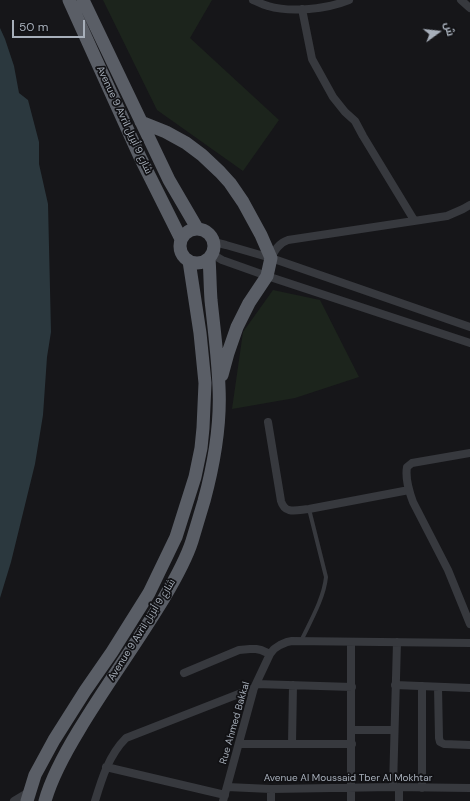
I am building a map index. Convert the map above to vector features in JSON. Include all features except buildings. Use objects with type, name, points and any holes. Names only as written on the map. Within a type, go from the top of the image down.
[{"type":"highway","name":"Avenue 9 Avril شارع 9 أبريل","points":[[28,797],[36,775],[54,740],[116,646],[148,593],[176,537],[195,477],[204,428],[205,383],[200,333],[189,261],[180,251],[181,239],[140,157],[69,0]]},
{"type":"highway","name":"Avenue 9 Avril شارع 9 أبريل","points":[[45,801],[56,771],[67,750],[93,706],[138,640],[164,598],[178,573],[192,542],[215,451],[219,415],[217,351],[211,300],[213,239],[208,232],[197,228],[169,180],[83,0]]},
{"type":"highway","points":[[141,122],[166,132],[186,143],[202,155],[220,172],[230,183],[243,202],[261,235],[271,258],[266,276],[249,303],[237,327],[228,353],[219,388]]},
{"type":"highway","points":[[181,239],[186,232],[197,228]]},
{"type":"highway","points":[[189,261],[198,263],[202,262],[212,252]]},
{"type":"street","points":[[258,1],[268,6],[302,9],[329,6],[349,0]]},
{"type":"street","points":[[461,0],[470,8]]},
{"type":"street","points":[[302,9],[312,59],[334,97],[345,112],[355,121],[414,220]]},
{"type":"street","points":[[271,258],[274,251],[288,240],[447,216],[470,205]]},
{"type":"street","points":[[470,327],[271,258],[226,245],[212,252],[222,260],[266,276],[470,344]]},
{"type":"street","points":[[268,422],[283,506],[285,509],[309,509],[409,490]]},
{"type":"street","points":[[470,453],[416,462],[408,465],[406,471],[409,490],[413,502],[448,570],[470,624]]},
{"type":"street","points":[[297,641],[470,643]]},
{"type":"street","name":"Rue Ahmed Bakkal","points":[[225,794],[255,686],[270,654],[280,645],[287,642],[297,641]]},
{"type":"street","points":[[351,801],[352,642]]},
{"type":"street","points":[[397,642],[394,730],[396,787],[399,801]]},
{"type":"street","points":[[184,673],[243,649],[256,649],[270,654]]},
{"type":"street","points":[[95,801],[106,766],[126,738],[255,686],[293,685],[352,687]]},
{"type":"street","points":[[292,744],[293,685]]},
{"type":"street","points":[[396,685],[470,688]]},
{"type":"street","points":[[422,686],[422,788]]},
{"type":"street","points":[[438,687],[440,742],[444,744],[470,745]]},
{"type":"street","points":[[352,730],[394,730]]},
{"type":"street","points":[[239,744],[352,744]]},
{"type":"street","name":"Avenue Al Moussaid Tber Al Mokhtar","points":[[106,766],[225,794],[271,790],[352,788],[470,788]]},
{"type":"street","points":[[271,790],[271,801]]},
{"type":"street","points":[[14,801],[28,797]]},
{"type":"lane","points":[[297,641],[322,596],[326,577],[309,509]]},
{"type":"shaded area","points":[[103,0],[212,0],[190,38],[279,120],[243,171],[157,110]]},
{"type":"shaded area","points":[[0,28],[14,66],[19,93],[28,100],[39,142],[39,164],[48,204],[51,332],[47,357],[43,415],[35,464],[11,562],[0,598]]},
{"type":"shaded area","points":[[273,290],[320,300],[359,377],[295,398],[232,409],[243,332]]}]
